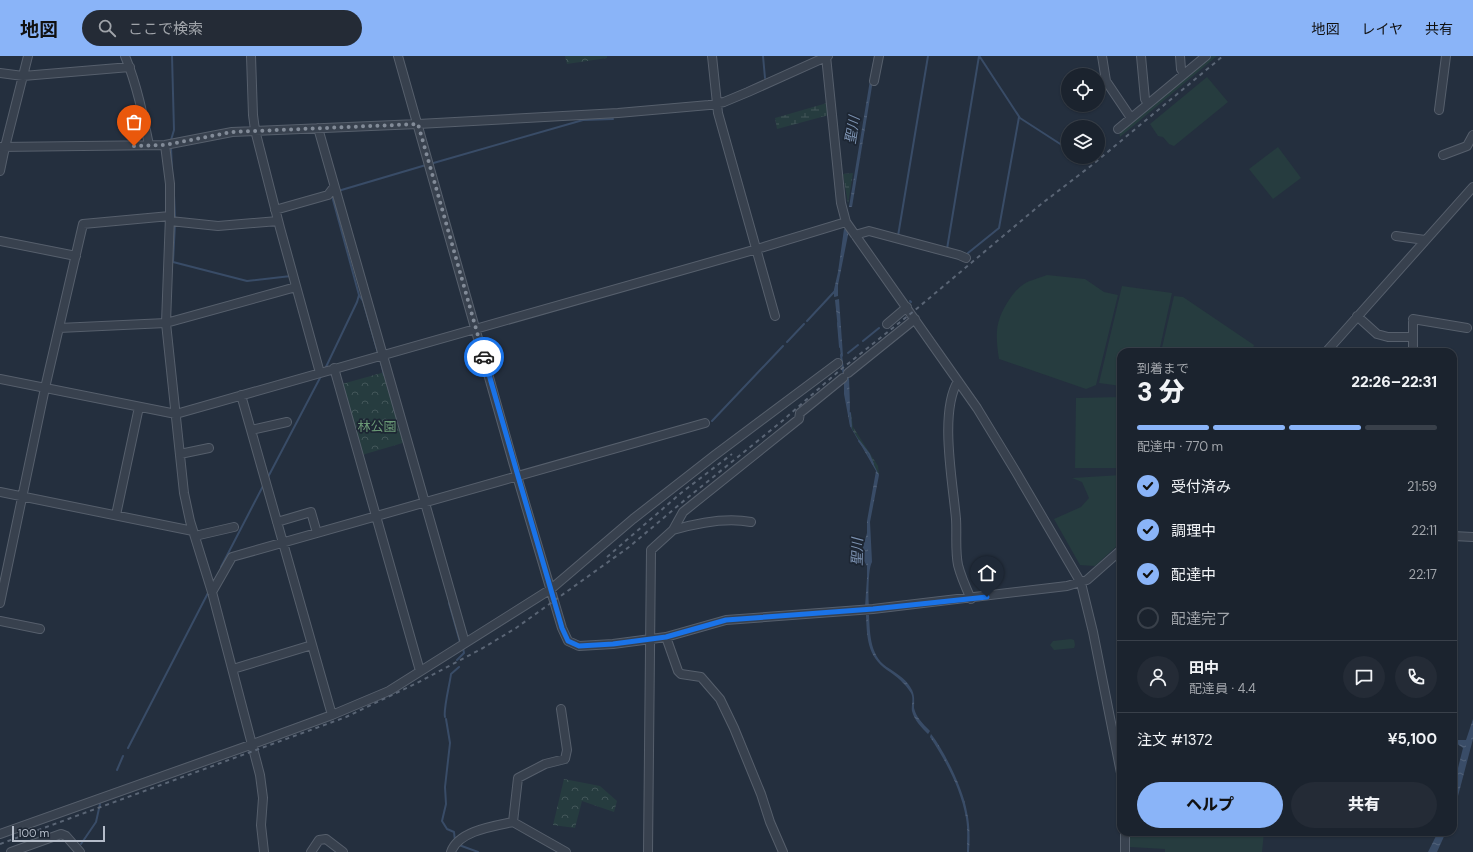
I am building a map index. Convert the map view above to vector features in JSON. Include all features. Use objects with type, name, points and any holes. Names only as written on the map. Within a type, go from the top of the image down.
[{"type":"street","points":[[0,171],[2,147],[28,56]]},
{"type":"street","points":[[125,56],[130,67],[141,104],[149,145]]},
{"type":"street","points":[[251,56],[255,130],[275,210],[320,372]]},
{"type":"street","points":[[398,56],[562,628],[568,641],[579,646],[650,639],[666,637],[726,620],[869,610],[1049,589],[1081,583],[1092,576],[1117,554]]},
{"type":"street","points":[[712,56],[718,113],[776,316]]},
{"type":"street","points":[[2,147],[165,145],[232,132],[255,130],[418,124],[664,110],[718,104],[827,56],[841,202],[846,222],[907,307],[996,439],[1081,583],[1093,632],[1117,753]]},
{"type":"street","points":[[874,81],[879,56]]},
{"type":"street","points":[[1102,56],[1106,81],[1131,118]]},
{"type":"street","points":[[1141,56],[1145,99],[1148,104]]},
{"type":"street","points":[[1180,56],[1181,69],[1184,74]]},
{"type":"street","points":[[1118,129],[1206,56]]},
{"type":"street","points":[[1439,110],[1446,56]]},
{"type":"street","points":[[0,73],[23,76],[130,67]]},
{"type":"street","points":[[318,128],[465,643]]},
{"type":"street","points":[[1443,154],[1467,146],[1473,135]]},
{"type":"street","points":[[165,145],[170,184],[166,324],[184,493],[194,534],[233,669],[260,775],[263,798],[261,825],[264,852]]},
{"type":"street","points":[[275,210],[328,195],[334,187]]},
{"type":"street","points":[[1330,348],[1473,187]]},
{"type":"street","points":[[0,603],[45,388],[83,224],[170,218],[218,226],[278,221]]},
{"type":"street","points":[[0,378],[176,414],[846,222]]},
{"type":"street","points":[[855,235],[869,231],[966,258]]},
{"type":"street","points":[[1396,236],[1425,240]]},
{"type":"street","points":[[0,241],[76,256]]},
{"type":"street","points":[[59,328],[166,324],[296,287]]},
{"type":"street","points":[[887,324],[907,307]]},
{"type":"street","points":[[1358,316],[1377,334],[1388,337],[1413,337]]},
{"type":"street","points":[[648,852],[651,550],[673,530],[683,512],[799,419],[800,413],[915,319]]},
{"type":"street","points":[[1413,348],[1413,321],[1467,328]]},
{"type":"street","points":[[0,834],[332,715],[389,691],[420,670],[551,589],[633,519],[715,454],[838,363]]},
{"type":"street","points":[[334,368],[420,670]]},
{"type":"street","points":[[958,381],[953,391],[948,422],[948,444],[956,520],[958,563],[961,576],[971,599]]},
{"type":"street","points":[[241,395],[332,715]]},
{"type":"street","points":[[116,515],[139,407]]},
{"type":"street","points":[[251,430],[287,422]]},
{"type":"street","points":[[212,592],[232,556],[705,423]]},
{"type":"street","points":[[180,454],[209,448]]},
{"type":"street","points":[[0,492],[116,515],[194,534],[234,527]]},
{"type":"street","points":[[277,522],[311,512],[317,533]]},
{"type":"street","points":[[673,530],[699,523],[741,520],[751,522]]},
{"type":"street","points":[[1457,536],[1473,537]]},
{"type":"street","points":[[0,621],[40,629]]},
{"type":"street","points":[[666,637],[678,671],[681,674],[701,676],[720,699],[748,762],[770,822],[783,852]]},
{"type":"street","points":[[233,669],[312,645]]},
{"type":"street","points":[[513,822],[518,778],[545,764],[565,759],[567,750],[561,709]]},
{"type":"street","points":[[451,852],[453,845],[465,836],[484,828],[513,822],[566,852]]},
{"type":"street","points":[[11,852],[61,834],[66,836],[80,852]]},
{"type":"street","points":[[1125,836],[1125,852]]},
{"type":"street","points":[[310,852],[319,840],[326,839],[343,852]]},
{"type":"green space","points":[[565,56],[607,56],[607,58],[567,64]]},
{"type":"green space","points":[[1210,56],[1217,56],[1120,137],[1119,131]]},
{"type":"green space","points":[[1207,77],[1228,102],[1174,146],[1169,144],[1163,137],[1158,136],[1150,124]]},
{"type":"green space","points":[[827,103],[829,115],[777,129],[775,118]]},
{"type":"green space","points":[[1278,147],[1301,178],[1273,199],[1249,169]]},
{"type":"green space","points":[[853,173],[848,204],[843,174]]},
{"type":"green space","points":[[1047,275],[1085,279],[1104,292],[1118,295],[1096,385],[1086,389],[999,359],[997,334],[999,320],[1006,305],[1018,288],[1022,285]]},
{"type":"green space","points":[[1122,286],[1172,293],[1160,348],[1117,348],[1117,385],[1099,383]]},
{"type":"green space","points":[[1174,296],[1183,297],[1254,345],[1253,348],[1162,348]]},
{"type":"green space","name":"林公園","points":[[385,372],[406,442],[362,455],[342,384]]},
{"type":"green space","points":[[1117,397],[1117,468],[1075,468],[1076,398]]},
{"type":"green space","points":[[851,413],[853,427],[878,466],[879,475],[852,429],[849,416]]},
{"type":"green space","points":[[1117,475],[1117,546],[1095,566],[1080,565],[1054,519],[1081,507],[1089,498],[1082,482],[1072,478]]},
{"type":"green space","points":[[1074,640],[1074,648],[1054,650],[1050,645],[1053,641]]},
{"type":"green space","points":[[564,779],[600,786],[617,801],[614,812],[582,801],[575,828],[553,825]]},
{"type":"green space","points":[[1129,836],[1264,836],[1262,852],[1165,852],[1165,849],[1130,847]]},
{"type":"water","points":[[874,56],[877,56],[852,207],[849,207]]},
{"type":"water","points":[[844,229],[849,230],[838,285],[838,296],[834,297],[833,294],[838,272]]},
{"type":"water","points":[[839,299],[843,356],[841,358],[835,300]]},
{"type":"water","points":[[849,376],[849,416],[852,429],[879,475],[870,522],[872,562],[868,590],[869,607],[865,607],[867,566],[864,561],[863,547],[867,533],[867,521],[876,471],[850,426],[844,394],[844,380]]},
{"type":"water","points":[[866,615],[869,615],[872,645],[878,659],[910,686],[914,694],[914,708],[916,714],[930,731],[928,734],[914,718],[912,697],[909,689],[875,659],[869,646]]},
{"type":"water","points":[[1473,719],[1473,739],[1457,800],[1457,772],[1463,748],[1457,744],[1457,740],[1466,740]]},
{"type":"water","points":[[931,734],[947,760],[962,793],[969,822],[969,852],[967,852],[966,818],[961,796],[942,756],[930,737]]},
{"type":"water","points":[[1436,836],[1444,836],[1437,852],[1428,852]]},
{"type":"waterway","points":[[171,140],[174,130],[172,56]]},
{"type":"waterway","points":[[763,56],[765,78]]},
{"type":"waterway","points":[[898,236],[928,56]]},
{"type":"waterway","points":[[947,249],[979,56]]},
{"type":"waterway","points":[[980,57],[1020,118],[1061,144]]},
{"type":"waterway","points":[[968,253],[999,228],[1019,117]]},
{"type":"waterway","points":[[430,164],[583,120],[613,119]]},
{"type":"waterway","points":[[171,147],[172,172]]},
{"type":"waterway","points":[[338,191],[426,165]]},
{"type":"waterway","points":[[325,369],[359,295],[332,196],[335,194]]},
{"type":"waterway","points":[[174,195],[175,218]]},
{"type":"waterway","points":[[175,223],[173,262],[247,281],[291,276]]},
{"type":"waterway","points":[[807,321],[834,292]]},
{"type":"waterway","points":[[359,295],[363,301],[378,353]]},
{"type":"waterway","name":"聖川","points":[[838,323],[840,347]]},
{"type":"waterway","points":[[787,342],[804,324]]},
{"type":"waterway","points":[[863,341],[879,328]]},
{"type":"waterway","points":[[848,353],[858,345]]},
{"type":"waterway","points":[[712,421],[783,346]]},
{"type":"waterway","name":"聖川","points":[[841,355],[844,377]]},
{"type":"waterway","points":[[380,358],[384,375]]},
{"type":"waterway","points":[[267,479],[321,376]]},
{"type":"waterway","name":"聖川","points":[[850,413],[851,426]]},
{"type":"waterway","name":"聖川","points":[[859,441],[869,454],[873,464]]},
{"type":"waterway","points":[[221,567],[263,486]]},
{"type":"waterway","points":[[128,748],[209,591]]},
{"type":"waterway","points":[[449,603],[460,642]]},
{"type":"waterway","points":[[457,660],[464,653],[463,648]]},
{"type":"waterway","points":[[445,717],[451,674],[459,667]]},
{"type":"waterway","points":[[446,719],[450,743],[445,787],[446,804],[442,821],[447,829],[454,832],[455,841]]},
{"type":"waterway","points":[[117,770],[123,756]]},
{"type":"waterway","points":[[81,844],[96,822],[100,804]]},
{"type":"waterway","points":[[459,845],[478,852]]},
{"type":"railway","points":[[0,844],[346,717],[417,683],[483,648],[516,628],[629,547],[781,422],[840,370],[914,311],[1040,205],[1092,165],[1223,56]]},
{"type":"railway","points":[[607,557],[681,493],[732,454]]},
{"type":"way so far","points":[[134,146],[165,145],[232,132],[255,130],[418,124],[484,357]]},
{"type":"route","points":[[484,357],[562,628],[568,641],[579,646],[613,644],[666,637],[726,620],[873,609],[987,597]]}]
